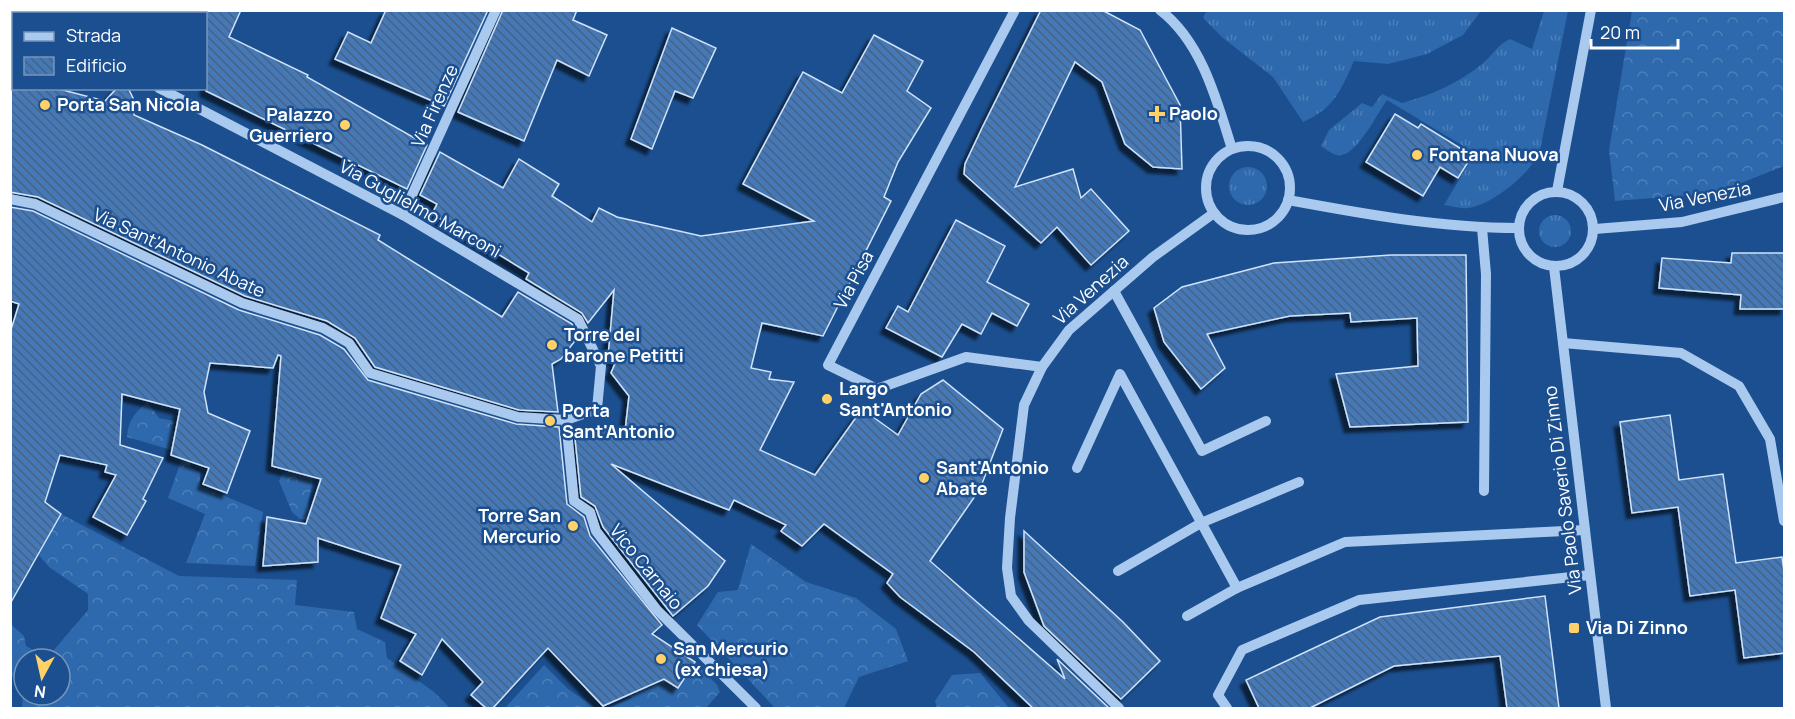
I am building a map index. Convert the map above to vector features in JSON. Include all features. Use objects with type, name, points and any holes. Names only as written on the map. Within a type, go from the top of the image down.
[{"type":"street","name":"Via Firenze","points":[[403,215],[496,10]]},
{"type":"street","name":"Via Pisa","points":[[1015,10],[828,365],[877,389],[966,357],[1042,367]]},
{"type":"street","points":[[1160,10],[1176,22],[1210,80],[1232,148]]},
{"type":"street","points":[[1557,191],[1591,10]]},
{"type":"street","name":"Via Guglielmo Marconi","points":[[163,90],[403,215],[578,319],[601,366],[597,410]]},
{"type":"street","points":[[1259,147],[1281,162],[1290,187],[1288,200],[1279,216],[1264,226],[1246,230],[1228,225],[1214,213],[1207,200],[1206,184],[1210,169],[1219,156],[1232,148],[1259,147]]},
{"type":"street","points":[[1557,191],[1576,196],[1590,210],[1595,229],[1589,249],[1574,263],[1554,267],[1535,261],[1522,247],[1518,228],[1524,209],[1530,202],[1538,196],[1557,191]]},
{"type":"street","name":"Via Venezia","points":[[1595,229],[1682,222],[1785,197]]},
{"type":"street","name":"Via Sant'Antonio Abate","points":[[10,199],[35,204],[242,303],[323,328],[350,343],[370,373],[518,417],[566,420],[597,410]]},
{"type":"street","points":[[1288,200],[1366,214],[1482,228],[1518,228]]},
{"type":"street","name":"Via Venezia","points":[[1119,708],[1029,621],[1011,597],[1007,568],[1024,405],[1042,367],[1069,330],[1153,257],[1214,213]]},
{"type":"street","points":[[1482,228],[1486,274],[1484,491]]},
{"type":"street","name":"Via Paolo Saverio Di Zinno","points":[[1554,267],[1606,708]]},
{"type":"street","points":[[1114,291],[1202,451],[1266,421]]},
{"type":"street","points":[[1563,343],[1681,353],[1739,386],[1770,438],[1785,521]]},
{"type":"street","points":[[1077,468],[1120,374],[1237,588]]},
{"type":"street","name":"Vico Carnaio","points":[[566,420],[574,501],[590,512],[596,531],[657,610],[756,708]]},
{"type":"street","points":[[1118,571],[1202,523],[1299,482]]},
{"type":"street","points":[[1187,616],[1237,588],[1345,542],[1585,530]]},
{"type":"street","points":[[1227,708],[1218,694],[1242,650],[1359,600],[1590,575]]},
{"type":"green space","points":[[1207,10],[1481,11],[1463,35],[1427,54],[1388,64],[1354,61],[1335,98],[1314,117],[1303,122],[1273,77],[1223,38],[1203,18]]},
{"type":"green space","points":[[1544,11],[1568,11],[1540,150],[1536,159],[1520,178],[1488,201],[1468,208],[1444,205],[1475,153],[1387,100],[1359,143],[1351,150],[1337,155],[1321,146],[1329,130],[1362,103],[1372,107],[1382,94],[1402,103],[1434,92],[1473,71],[1510,39],[1532,49]]},
{"type":"green space","points":[[1632,11],[1784,11],[1784,166],[1716,193],[1615,201],[1609,150]]},
{"type":"green space","points":[[1248,167],[1261,173],[1267,186],[1261,199],[1248,205],[1235,199],[1229,186],[1235,173]]},
{"type":"green space","points":[[1555,215],[1567,219],[1571,231],[1567,243],[1555,247],[1543,243],[1539,231],[1543,219]]},
{"type":"green space","points":[[147,402],[159,418],[174,421],[173,432],[196,439],[190,467],[200,472],[200,486],[263,512],[255,566],[186,563],[205,514],[168,498],[182,458],[168,449],[127,437],[133,417]]},
{"type":"green space","points":[[291,470],[314,476],[308,503],[310,510],[325,512],[348,548],[335,545],[329,547],[322,540],[325,530],[308,520],[300,519],[292,512],[279,481],[283,473]]},
{"type":"green space","points":[[61,514],[179,576],[297,580],[295,605],[354,612],[357,629],[385,642],[387,658],[434,692],[450,708],[22,708],[72,707],[72,647],[56,647],[88,610],[88,594],[49,567],[39,555]]},
{"type":"green space","points":[[751,544],[806,582],[856,598],[896,629],[908,661],[859,677],[844,708],[775,708],[697,625],[718,592],[738,590]]},
{"type":"green space","points":[[11,624],[24,636],[28,647],[12,647],[11,676]]},
{"type":"green space","points":[[628,656],[678,688],[695,662],[717,685],[720,692],[706,708],[608,708],[632,698],[614,676]]},
{"type":"green space","points":[[544,665],[568,689],[596,708],[505,708]]},
{"type":"green space","points":[[980,673],[1009,708],[937,708],[935,701],[952,675]]},
{"type":"building","points":[[206,10],[241,10],[229,37],[308,75],[307,77],[427,145],[407,189],[206,91]]},
{"type":"building","points":[[386,10],[488,10],[444,106],[335,59],[348,32],[371,43]]},
{"type":"building","points":[[503,10],[577,10],[573,20],[607,35],[589,76],[557,60],[524,141],[458,112]]},
{"type":"building","points":[[1041,10],[1102,10],[1140,30],[1180,105],[1182,169],[1153,167],[1125,144],[1102,82],[1075,62],[1015,187],[1073,169],[1081,198],[1091,189],[1129,231],[1091,265],[1057,227],[1041,243],[964,174],[965,164]]},
{"type":"building","points":[[672,28],[716,48],[693,98],[675,91],[652,149],[631,139]]},
{"type":"building","points":[[874,35],[923,61],[907,91],[931,108],[898,162],[884,197],[891,201],[823,336],[762,323],[751,368],[771,372],[769,379],[794,382],[760,450],[815,475],[862,409],[898,435],[921,394],[943,380],[1003,429],[980,489],[930,561],[1065,679],[1057,659],[1109,708],[1033,708],[974,652],[900,597],[887,583],[893,574],[824,524],[802,546],[781,531],[786,525],[734,500],[729,510],[611,464],[725,561],[708,586],[673,616],[603,527],[595,506],[581,497],[574,428],[625,431],[629,396],[611,373],[616,361],[608,357],[614,290],[588,323],[582,313],[526,279],[529,273],[432,214],[437,204],[420,195],[440,152],[503,188],[519,159],[559,184],[552,196],[592,222],[599,208],[617,217],[701,236],[814,221],[743,184],[803,72],[842,93]]},
{"type":"building","points":[[10,88],[12,90],[63,90],[105,101],[115,90],[129,90],[133,98],[134,115],[202,145],[380,235],[378,240],[502,317],[518,292],[572,324],[578,337],[561,359],[552,364],[558,412],[519,410],[375,367],[355,338],[327,321],[245,296],[38,197],[10,192]]},
{"type":"building","name":"Fontana Nuova","points":[[1395,114],[1418,128],[1421,124],[1460,148],[1458,152],[1470,159],[1458,178],[1440,167],[1423,196],[1366,162]]},
{"type":"building","points":[[10,207],[33,211],[239,310],[320,335],[344,349],[368,380],[516,424],[559,427],[567,504],[584,517],[590,536],[662,625],[652,634],[695,662],[678,688],[664,679],[603,706],[548,648],[493,708],[486,708],[471,695],[483,682],[442,639],[422,675],[400,661],[416,634],[381,618],[401,565],[318,538],[318,562],[263,566],[267,517],[306,524],[321,479],[272,466],[281,356],[278,355],[273,368],[210,363],[204,392],[208,413],[250,431],[227,493],[203,484],[209,468],[171,455],[180,409],[122,394],[120,445],[163,458],[143,499],[146,501],[127,535],[93,517],[116,475],[105,472],[107,465],[60,455],[45,502],[61,514],[10,604],[10,333],[19,304],[10,301]]},
{"type":"building","points":[[956,220],[1005,246],[987,282],[1029,304],[1017,326],[992,313],[981,334],[962,324],[942,357],[886,328],[898,306],[908,312]]},
{"type":"building","points":[[1732,253],[1785,253],[1785,309],[1740,309],[1741,295],[1659,288],[1662,258],[1731,263]]},
{"type":"building","points":[[1391,255],[1466,255],[1468,422],[1350,427],[1336,374],[1418,366],[1417,318],[1351,322],[1350,313],[1290,316],[1207,334],[1225,368],[1201,389],[1164,342],[1154,308],[1182,287],[1274,263]]},
{"type":"building","points":[[1670,415],[1679,480],[1723,474],[1736,563],[1782,557],[1785,579],[1785,653],[1744,658],[1735,590],[1690,596],[1678,507],[1632,513],[1620,422]]},
{"type":"building","points":[[1024,531],[1123,622],[1160,661],[1121,699],[1044,626],[1024,572]]},
{"type":"building","points":[[1545,596],[1559,708],[1507,708],[1500,656],[1394,666],[1310,708],[1259,708],[1246,680],[1380,617]]},
{"type":"place","name":"Porta San Nicola","points":[[45,105]]},
{"type":"place","name":"Paolo","points":[[1157,114]]},
{"type":"place","name":"Palazzo Guerriero","points":[[345,125]]},
{"type":"place","name":"Fontana Nuova","points":[[1417,155]]},
{"type":"place","name":"Torre del barone Petitti","points":[[552,345]]},
{"type":"place","name":"Largo Sant'Antonio","points":[[827,399]]},
{"type":"place","name":"Porta Sant'Antonio","points":[[550,421]]},
{"type":"place","name":"Sant'Antonio Abate","points":[[924,478]]},
{"type":"place","name":"Torre San Mercurio","points":[[573,526]]},
{"type":"place","name":"Via Di Zinno","points":[[1574,628]]},
{"type":"place","name":"San Mercurio (ex chiesa)","points":[[661,659]]}]
